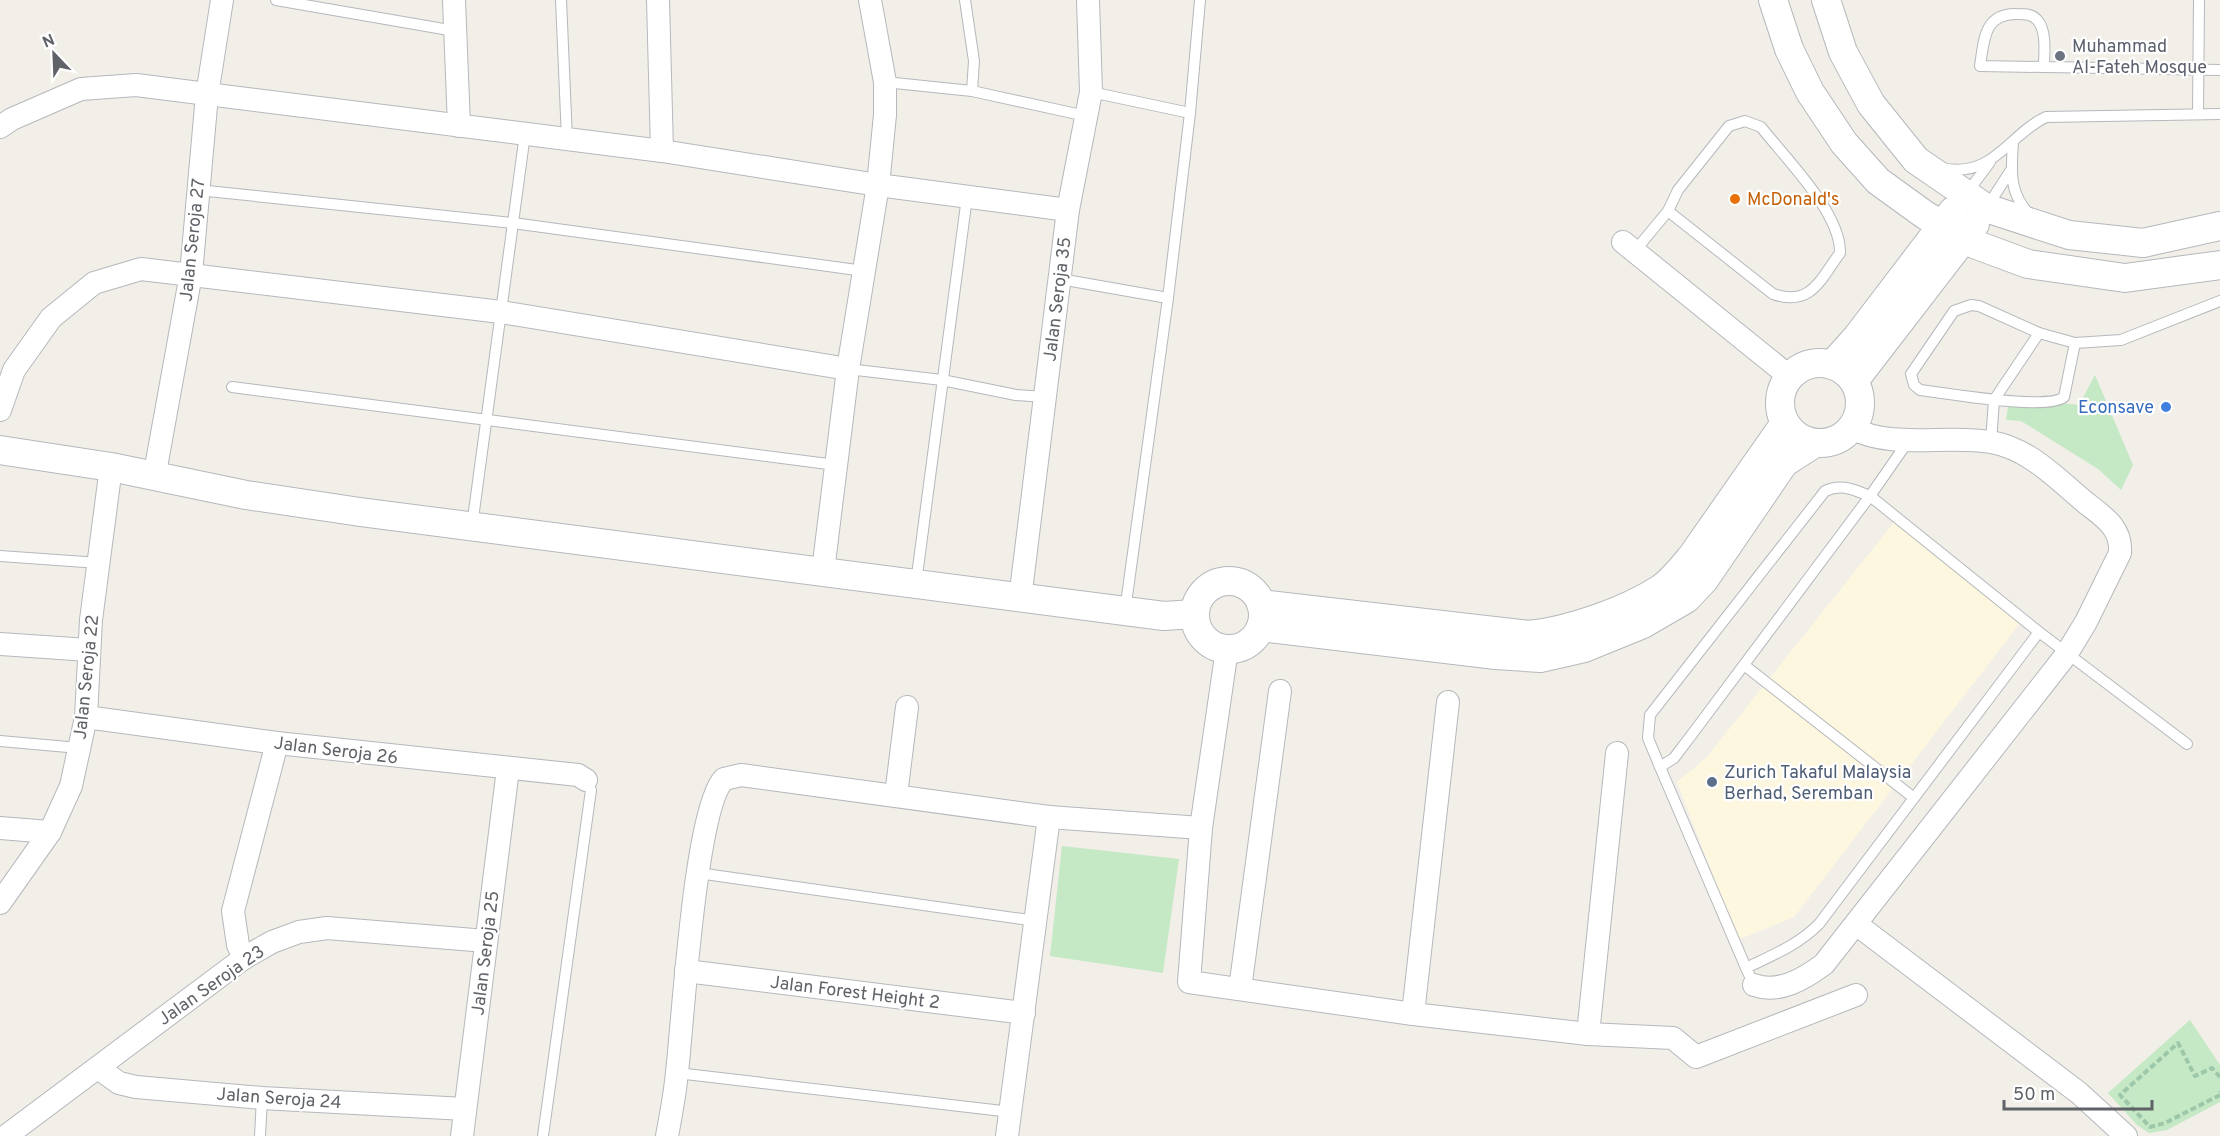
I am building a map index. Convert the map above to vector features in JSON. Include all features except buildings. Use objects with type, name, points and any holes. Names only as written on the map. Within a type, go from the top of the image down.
[{"type":"street","name":"Jalan Seroja 27","points":[[154,478],[191,274],[207,95],[222,0]]},
{"type":"street","points":[[454,0],[459,126]]},
{"type":"street","points":[[658,0],[662,151]]},
{"type":"street","points":[[823,571],[848,369],[878,185],[885,115],[885,82],[870,0]]},
{"type":"street","name":"Jalan Seroja 35","points":[[1020,599],[1068,210],[1091,92],[1088,0]]},
{"type":"street","points":[[1773,0],[1789,49],[1810,92],[1844,143],[1878,181],[1953,232],[2028,264],[2125,278],[2220,265]]},
{"type":"street","points":[[1826,0],[1843,52],[1871,104],[1916,160],[1976,202],[2069,235],[2143,243],[2220,226]]},
{"type":"street","points":[[0,127],[12,119],[81,89],[136,85],[662,151],[878,185],[1068,210]]},
{"type":"street","points":[[1843,373],[1976,202]]},
{"type":"street","points":[[1628,247],[1790,376]]},
{"type":"street","points":[[0,410],[14,370],[51,318],[93,283],[141,269],[501,312],[848,369]]},
{"type":"street","points":[[1809,365],[1843,373],[1861,405],[1858,417],[1851,428],[1835,440],[1815,443],[1803,440],[1785,423],[1780,399],[1790,376],[1809,365]]},
{"type":"street","points":[[1261,616],[1529,635],[1551,633],[1576,625],[1635,602],[1660,589],[1675,576],[1785,423]]},
{"type":"street","points":[[1750,977],[1765,989],[1783,986],[1809,975],[1824,964],[2066,655],[2115,566],[2121,543],[2111,524],[2035,460],[2018,451],[1991,442],[1875,438],[1851,428]]},
{"type":"street","points":[[1261,616],[1496,655],[1540,658],[1584,648],[1643,624],[1686,599],[1704,580],[1784,463],[1815,443]]},
{"type":"street","points":[[0,450],[111,467],[154,478],[246,495],[472,527],[823,571],[1020,599],[1170,616],[1194,614]]},
{"type":"street","name":"Jalan Seroja 22","points":[[0,903],[50,832],[70,786],[86,717],[89,650],[111,467]]},
{"type":"street","points":[[1229,581],[1249,587],[1261,616],[1248,643],[1227,649],[1216,647],[1200,634],[1194,614],[1202,595],[1209,587],[1229,581]]},
{"type":"street","points":[[0,644],[89,650]]},
{"type":"street","points":[[1227,649],[1201,828],[1189,982],[1413,1014],[1588,1034],[1673,1038],[1696,1057],[1856,995]]},
{"type":"street","points":[[1240,989],[1280,692]]},
{"type":"street","points":[[1413,1014],[1448,702]]},
{"type":"street","points":[[896,795],[907,707]]},
{"type":"street","name":"Jalan Seroja 26","points":[[86,717],[277,743],[578,775],[586,780]]},
{"type":"street","points":[[244,957],[238,945],[233,911],[277,743]]},
{"type":"street","points":[[1588,1034],[1617,753]]},
{"type":"street","name":"Jalan Seroja 25","points":[[462,1136],[508,769]]},
{"type":"street","points":[[667,1136],[677,1073],[698,873],[715,791],[724,778],[741,775],[1049,817],[1201,828]]},
{"type":"street","points":[[1007,1136],[1049,817]]},
{"type":"street","points":[[0,828],[50,832]]},
{"type":"street","points":[[1856,924],[1997,1029],[2105,1115],[2126,1136]]},
{"type":"street","name":"Jalan Seroja 23","points":[[6,1136],[244,957],[272,942],[299,932],[327,928],[486,941]]},
{"type":"street","name":"Jalan Forest Height 2","points":[[686,971],[1024,1013]]},
{"type":"street","name":"Jalan Seroja 24","points":[[98,1068],[119,1083],[135,1087],[262,1098],[465,1109]]},
{"type":"lane","points":[[276,0],[353,6],[455,31]]},
{"type":"lane","points":[[561,0],[567,139]]},
{"type":"lane","points":[[965,0],[974,60],[972,91]]},
{"type":"lane","points":[[1125,611],[1168,298],[1190,113],[1200,0]]},
{"type":"lane","points":[[2198,114],[2199,0]]},
{"type":"lane","points":[[2044,67],[2043,35],[2039,22],[2029,14],[2002,14],[1993,21],[1985,35],[1980,66],[2220,70]]},
{"type":"lane","points":[[885,82],[972,91],[1086,116]]},
{"type":"lane","points":[[1091,92],[1190,113]]},
{"type":"lane","points":[[1916,160],[1955,171],[1969,169],[1991,160],[2013,144],[2028,126],[2046,117],[2220,114]]},
{"type":"lane","points":[[1628,247],[1668,211],[1678,190],[1729,126],[1737,122],[1753,123],[1761,127],[1826,210],[1838,230],[1840,253],[1808,295],[1800,298],[1781,297],[1773,294],[1668,211]]},
{"type":"lane","points":[[472,527],[525,134]]},
{"type":"lane","points":[[2013,144],[2012,169],[2015,195],[2027,213],[2041,226]]},
{"type":"lane","points":[[1976,202],[1991,160]]},
{"type":"lane","points":[[1976,202],[2012,169]]},
{"type":"lane","points":[[198,190],[513,223],[864,271]]},
{"type":"lane","points":[[916,586],[967,197]]},
{"type":"lane","points":[[1060,279],[1168,298]]},
{"type":"lane","points":[[2076,343],[2064,397],[2059,401],[1994,400],[1920,390],[1914,385],[1911,374],[1953,311],[1965,306],[1979,306],[2039,333],[2076,343],[2121,340],[2220,301]]},
{"type":"lane","points":[[1991,442],[1994,400],[2039,333]]},
{"type":"lane","points":[[848,369],[942,380],[1016,395],[1045,397]]},
{"type":"lane","points":[[232,387],[836,465]]},
{"type":"lane","points":[[1660,767],[1674,758],[1870,496],[1909,440]]},
{"type":"lane","points":[[2039,632],[1819,924],[1805,938],[1750,977],[1648,738],[1647,726],[1650,715],[1817,500],[1825,491],[1834,486],[1845,486],[1870,496],[2039,632],[2066,655],[2187,744]]},
{"type":"lane","points":[[0,556],[99,563]]},
{"type":"lane","points":[[1744,665],[1914,798]]},
{"type":"lane","points":[[0,741],[79,748]]},
{"type":"lane","points":[[543,1136],[591,790],[586,780]]},
{"type":"lane","points":[[698,873],[1036,921]]},
{"type":"lane","points":[[677,1073],[1011,1112]]},
{"type":"lane","points":[[260,1136],[262,1098]]},
{"type":"path","points":[[2220,1077],[2212,1068],[2195,1076],[2178,1043],[2120,1095],[2150,1127],[2165,1124],[2220,1093]]},
{"type":"shaded area","points":[[1895,521],[2023,619],[1794,917],[1738,940],[1677,782],[1706,758]]},
{"type":"green space","points":[[2095,375],[2133,465],[2121,490],[2098,469],[2021,421],[2006,420],[2008,407],[2043,401],[2079,405]]},
{"type":"green space","points":[[1062,846],[1179,859],[1163,973],[1050,956]]},
{"type":"green space","points":[[2190,1020],[2220,1065],[2220,1102],[2167,1130],[2149,1133],[2137,1125],[2108,1093]]},
{"type":"place","name":"Muhammad Al-Fateh Mosque","points":[[2060,56]]},
{"type":"place","name":"McDonald's","points":[[1735,199]]},
{"type":"place","name":"Econsave","points":[[2166,407]]},
{"type":"place","name":"Zurich Takaful Malaysia Berhad, Seremban","points":[[1712,782]]}]
